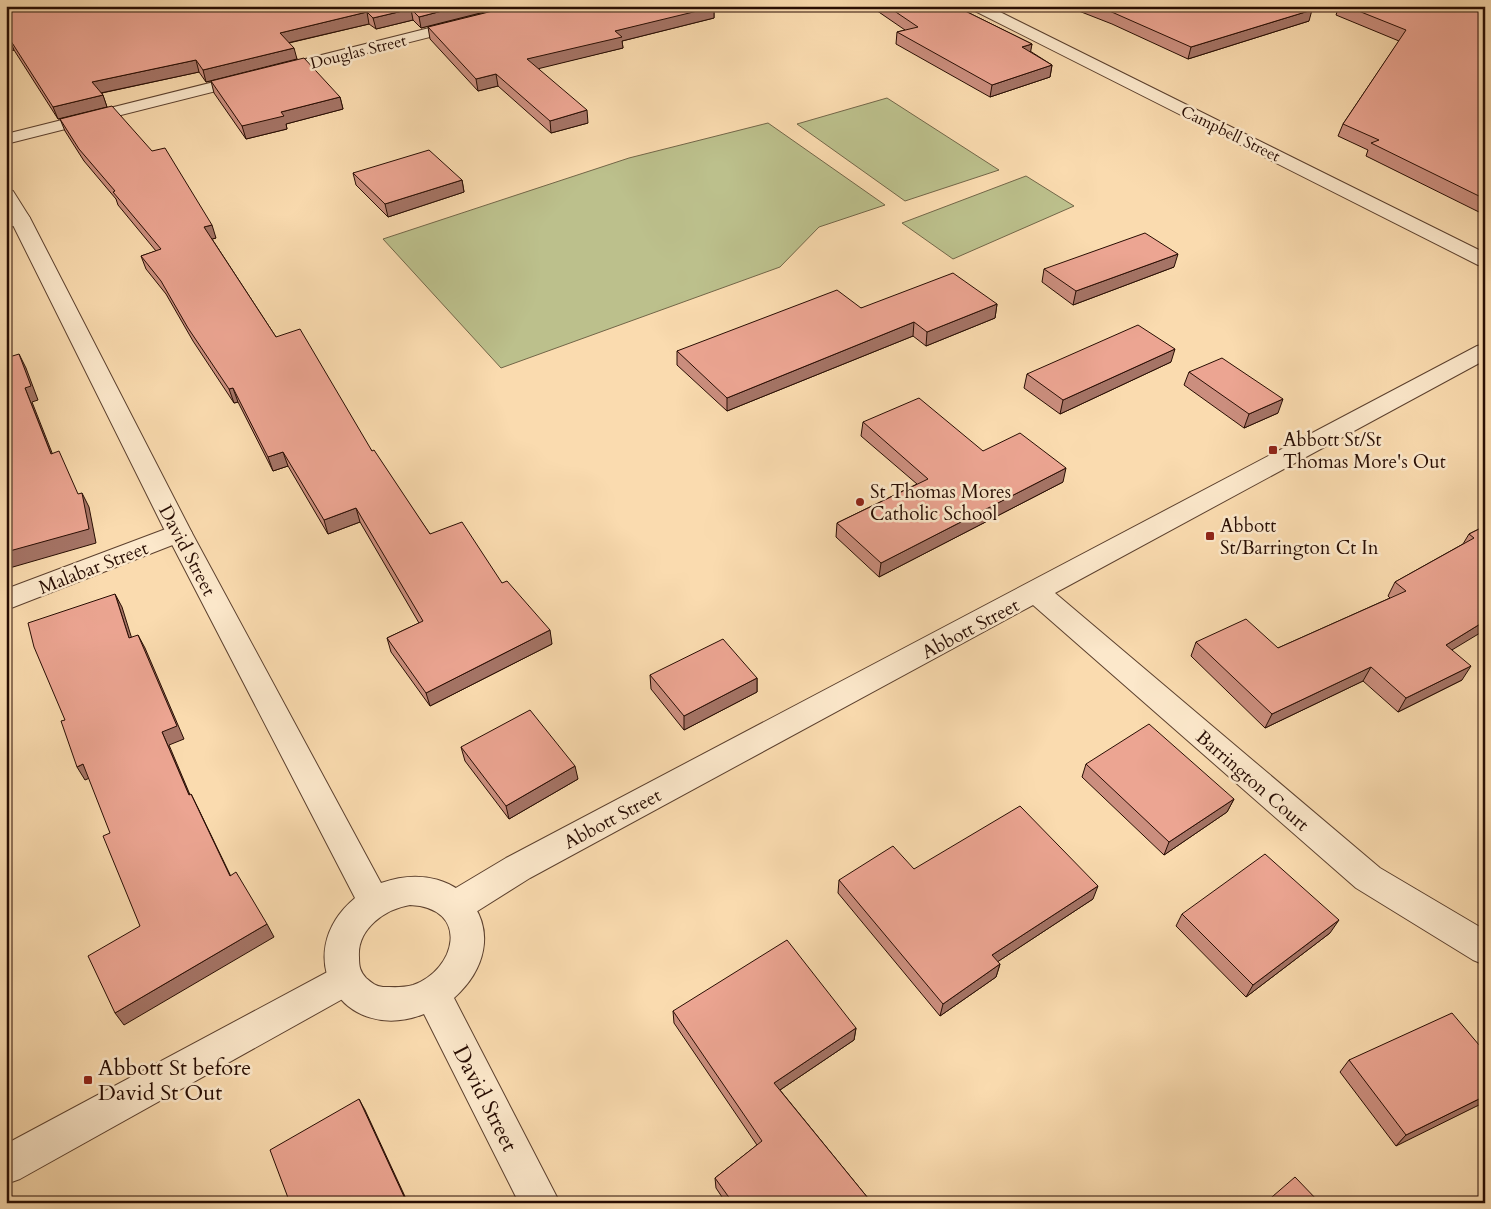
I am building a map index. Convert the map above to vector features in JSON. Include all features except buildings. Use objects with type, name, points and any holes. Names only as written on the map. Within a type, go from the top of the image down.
[{"type":"street","name":"Douglas Street","points":[[6,138],[536,6]]},
{"type":"street","name":"Campbell Street","points":[[976,6],[1485,261]]},
{"type":"street","name":"David Street","points":[[6,195],[13,220],[374,902]]},
{"type":"street","name":"Abbott Street","points":[[456,906],[518,868],[1485,351]]},
{"type":"street","name":"Malabar Street","points":[[6,600],[179,533]]},
{"type":"street","name":"Barrington Court","points":[[1036,592],[1368,878],[1485,949]]},
{"type":"street","points":[[419,890],[436,893],[456,906],[463,915],[467,926],[468,938],[462,962],[444,985],[432,993],[408,1003],[382,1004],[360,996],[345,980],[340,964],[343,938],[359,914],[374,902],[392,894],[419,890]]},
{"type":"street","points":[[6,1166],[345,980]]},
{"type":"street","name":"David Street","points":[[432,993],[540,1203]]},
{"type":"green space","points":[[887,98],[999,170],[905,201],[797,124]]},
{"type":"green space","points":[[768,123],[885,205],[819,227],[780,267],[501,368],[383,239],[629,158]]},
{"type":"green space","points":[[1026,176],[1074,206],[953,259],[902,223]]},
{"type":"place","name":"Abbott St/St Thomas More's Out","points":[[1273,450]]},
{"type":"place","name":"St Thomas Mores Catholic School","points":[[860,502]]},
{"type":"place","name":"Abbott St/Barrington Ct In","points":[[1210,536]]},
{"type":"place","name":"Abbott St before David St Out","points":[[88,1080]]}]
